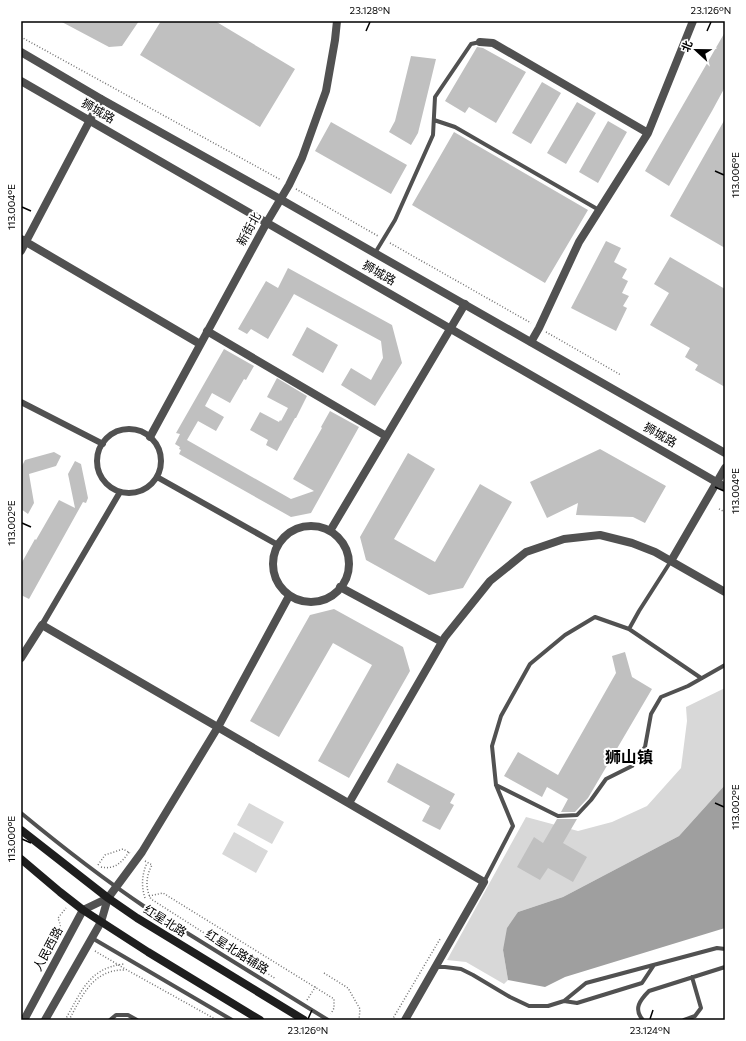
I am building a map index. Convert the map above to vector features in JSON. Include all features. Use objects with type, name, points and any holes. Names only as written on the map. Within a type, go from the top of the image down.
[{"type":"main road","name":"红星北路","points":[[21,830],[108,898],[137,918],[304,1020]]},
{"type":"main road","points":[[21,859],[83,910],[148,952],[260,1020]]},
{"type":"street","name":"新街北","points":[[150,437],[267,222],[289,185],[302,158],[326,91],[337,21]]},
{"type":"street","points":[[531,342],[579,242],[648,133],[693,21]]},
{"type":"street","points":[[480,42],[493,44],[648,133]]},
{"type":"street","name":"狮城路","points":[[21,52],[101,99],[280,199],[725,453]]},
{"type":"street","name":"狮城路","points":[[21,81],[725,487]]},
{"type":"street","points":[[21,251],[24,240],[101,99]]},
{"type":"street","points":[[24,240],[200,344]]},
{"type":"street","points":[[330,531],[464,304]]},
{"type":"street","points":[[208,331],[386,436]]},
{"type":"street","points":[[21,402],[103,444]]},
{"type":"street","points":[[126,429],[137,430],[147,434],[150,437],[155,442],[160,452],[161,466],[157,477],[150,485],[140,491],[131,493],[120,492],[110,487],[102,479],[98,469],[97,457],[106,439],[115,432],[126,429]]},
{"type":"street","points":[[671,561],[725,468]]},
{"type":"street","points":[[157,477],[278,545]]},
{"type":"street","points":[[21,658],[120,492]]},
{"type":"street","points":[[304,526],[317,526],[330,531],[340,539],[348,558],[348,571],[343,584],[334,594],[323,600],[314,602],[301,601],[289,596],[279,586],[274,574],[272,561],[276,548],[282,539],[292,530],[304,526]]},
{"type":"street","points":[[349,803],[445,637],[490,581],[526,552],[564,539],[600,535],[632,543],[655,552],[725,592]]},
{"type":"street","points":[[340,587],[442,642]]},
{"type":"street","points":[[45,1020],[101,922],[108,898],[142,852],[218,727],[289,596]]},
{"type":"street","points":[[42,625],[484,882],[405,1020]]},
{"type":"street","points":[[83,910],[108,898]]},
{"type":"street","name":"人民西路","points":[[24,1020],[83,910]]},
{"type":"lane","points":[[375,253],[395,220],[433,135],[435,98],[471,44],[480,42]]},
{"type":"lane","points":[[434,120],[454,127],[599,210]]},
{"type":"lane","points":[[629,629],[671,561]]},
{"type":"lane","points":[[484,882],[513,826],[496,785],[492,746],[500,716],[530,664],[565,635],[595,617],[629,629],[701,678]]},
{"type":"lane","points":[[496,785],[558,816],[577,815],[606,780],[632,766],[645,747],[651,714],[661,698],[688,686],[725,665]]},
{"type":"lane","name":"红星北路辅路","points":[[21,813],[116,888],[328,1020]]},
{"type":"lane","points":[[92,938],[232,1020]]},
{"type":"lane","points":[[435,967],[461,969],[529,1006],[548,1006],[564,1001],[586,983],[717,948],[725,950]]},
{"type":"lane","points":[[564,1001],[577,1003],[642,983],[654,965]]},
{"type":"lane","points":[[643,1020],[640,1016],[638,1007],[641,999],[649,991],[725,967]]},
{"type":"lane","points":[[684,1020],[695,1016],[701,1008],[692,977]]},
{"type":"lane","points":[[110,1020],[116,1015],[128,1015],[137,1020]]},
{"type":"path","points":[[21,37],[289,185],[621,375]]},
{"type":"path","points":[[719,509],[725,512]]},
{"type":"path","points":[[123,849],[129,852],[123,861],[117,866],[110,868],[97,866],[105,855],[123,849]]},
{"type":"path","points":[[146,900],[142,878],[147,863],[152,865],[147,880],[149,896],[151,899],[282,982]]},
{"type":"path","points":[[149,896],[163,893],[316,986],[334,999],[332,1014]]},
{"type":"path","points":[[61,930],[58,918],[71,901]]},
{"type":"path","points":[[392,1020],[443,934]]},
{"type":"path","points":[[65,1020],[90,978],[104,969],[118,965],[217,1020]]},
{"type":"path","points":[[68,1020],[86,990],[100,976],[115,970],[127,970]]},
{"type":"path","points":[[324,973],[348,988],[360,1009],[359,1020]]},
{"type":"path","points":[[306,1002],[316,986]]},
{"type":"shaded area","points":[[725,688],[725,785],[679,836],[563,897],[518,912],[503,950],[508,980],[504,984],[466,962],[447,960],[526,817],[578,831],[612,822],[647,806],[681,768],[687,721],[686,707]]},
{"type":"shaded area","points":[[725,785],[725,928],[565,977],[545,987],[508,980],[503,950],[507,928],[518,912],[563,897],[679,836]]},
{"type":"shaded area","points":[[249,803],[284,822],[272,844],[237,825]]},
{"type":"shaded area","points":[[234,832],[268,851],[256,873],[222,854]]},
{"type":"building","points":[[60,21],[139,21],[122,46],[109,47]]},
{"type":"building","points":[[161,21],[215,21],[295,69],[260,127],[140,55]]},
{"type":"building","points":[[725,32],[725,87],[669,186],[645,171]]},
{"type":"building","points":[[477,47],[483,48],[526,72],[496,123],[469,107],[465,113],[445,101]]},
{"type":"building","points":[[411,56],[436,59],[418,133],[411,145],[389,132],[395,121]]},
{"type":"building","points":[[542,82],[561,93],[531,144],[512,133]]},
{"type":"building","points":[[577,102],[596,113],[566,164],[547,153]]},
{"type":"building","points":[[725,119],[725,248],[670,216]]},
{"type":"building","points":[[608,121],[627,132],[598,183],[579,172]]},
{"type":"building","points":[[331,122],[407,165],[391,194],[315,151]]},
{"type":"building","points":[[454,132],[588,210],[545,283],[412,205]]},
{"type":"building","points":[[606,241],[621,248],[614,262],[627,269],[622,278],[628,281],[622,293],[629,296],[623,306],[627,308],[616,331],[571,308]]},
{"type":"building","points":[[670,257],[725,289],[725,387],[695,370],[698,365],[685,357],[690,348],[650,325],[669,293],[654,284]]},
{"type":"building","points":[[288,268],[392,325],[402,363],[375,406],[341,385],[351,368],[371,380],[383,358],[381,341],[294,294],[268,339],[251,329],[247,334],[238,329],[266,281],[278,288]]},
{"type":"building","points":[[307,327],[338,345],[323,373],[292,355]]},
{"type":"building","points":[[224,349],[254,366],[246,380],[244,379],[230,403],[212,393],[205,406],[224,417],[216,431],[198,421],[187,440],[291,499],[314,491],[293,479],[330,411],[359,427],[311,513],[291,517],[179,454],[181,450],[179,449],[180,447],[175,444],[180,434],[176,433]]},
{"type":"building","points":[[277,378],[307,396],[277,451],[266,445],[268,440],[250,430],[260,412],[279,422],[288,408],[267,397]]},
{"type":"building","points":[[600,449],[666,486],[645,523],[633,517],[576,515],[578,503],[547,518],[530,482]]},
{"type":"building","points":[[54,452],[61,456],[56,466],[29,474],[34,503],[28,514],[21,509],[21,468],[25,460]]},
{"type":"building","points":[[408,453],[435,469],[394,539],[435,562],[480,484],[512,502],[463,588],[429,595],[366,560],[360,537]]},
{"type":"building","points":[[75,461],[81,464],[88,498],[86,503],[83,502],[29,599],[21,595],[21,564],[59,500],[75,508],[68,474]]},
{"type":"building","points":[[334,609],[403,647],[410,671],[349,778],[318,761],[372,665],[333,643],[279,737],[250,721],[310,615]]},
{"type":"building","points":[[625,652],[632,677],[652,689],[588,798],[575,812],[561,812],[568,799],[547,787],[542,797],[504,776],[518,752],[558,775],[616,673],[612,656]]},
{"type":"building","points":[[397,763],[455,794],[450,803],[454,805],[440,830],[422,821],[430,806],[387,782]]},
{"type":"building","points":[[557,819],[577,819],[563,843],[587,857],[573,882],[548,868],[540,880],[517,867],[534,837],[543,843]]},
{"type":"district","name":"狮山镇","points":[[629,757]]}]
